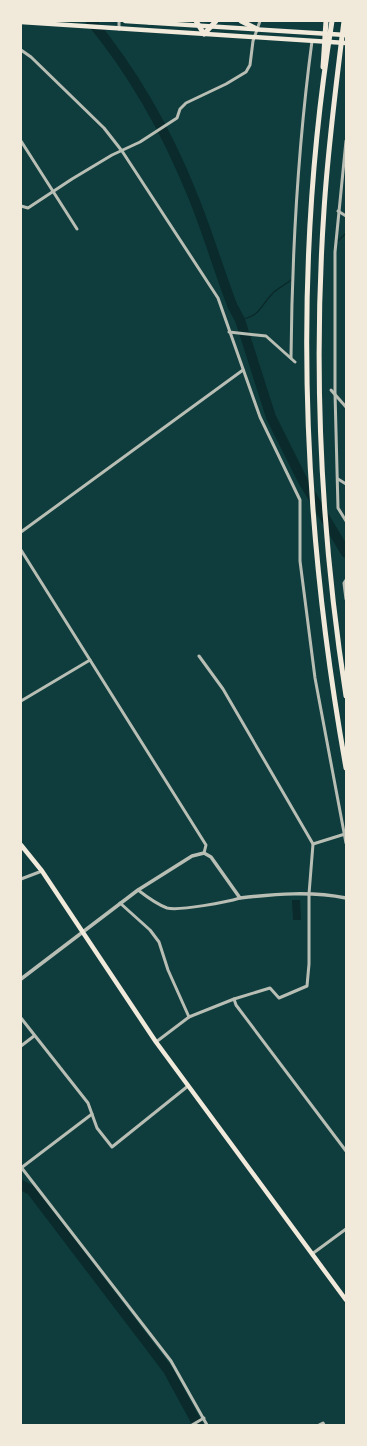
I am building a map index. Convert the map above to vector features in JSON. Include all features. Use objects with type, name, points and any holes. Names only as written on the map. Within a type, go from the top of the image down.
[{"type":"highway","points":[[197,23],[204,34],[216,21]]},
{"type":"highway","points":[[241,21],[257,29]]},
{"type":"highway","points":[[344,21],[329,146],[321,268],[320,379],[322,463],[330,567],[346,696]]},
{"type":"highway","points":[[325,23],[326,48],[324,84],[312,208],[309,273],[309,439],[325,638],[346,768]]},
{"type":"highway","points":[[326,48],[332,23]]},
{"type":"main road","points":[[125,21],[197,23],[212,27],[346,35]]},
{"type":"main road","points":[[21,22],[346,43]]},
{"type":"main road","points":[[21,845],[42,871],[156,1042],[346,1300]]},
{"type":"street","points":[[119,21],[119,29]]},
{"type":"street","points":[[21,206],[28,208],[51,191],[140,142],[177,118],[180,109],[186,103],[226,84],[246,72],[250,65],[254,37],[260,21]]},
{"type":"street","points":[[291,358],[294,241],[304,101],[312,40]]},
{"type":"street","points":[[21,50],[31,57],[104,128],[122,151],[218,298],[242,370],[272,443],[300,500],[300,561],[315,678],[346,843]]},
{"type":"street","points":[[21,141],[51,191],[77,229]]},
{"type":"street","points":[[346,141],[335,252],[335,393],[338,508],[346,521]]},
{"type":"street","points":[[338,210],[346,216]]},
{"type":"street","points":[[229,332],[261,334],[266,336],[295,362]]},
{"type":"street","points":[[21,532],[242,370]]},
{"type":"street","points":[[331,390],[346,407]]},
{"type":"street","points":[[338,479],[346,484]]},
{"type":"street","points":[[21,550],[206,845],[204,853]]},
{"type":"street","points":[[346,580],[344,583],[346,599]]},
{"type":"street","points":[[156,1042],[189,1017],[234,999],[270,988],[279,998],[307,986],[309,964],[309,894],[313,844],[223,689],[199,656]]},
{"type":"street","points":[[21,701],[90,660]]},
{"type":"street","points":[[313,844],[345,834]]},
{"type":"street","points":[[21,979],[82,931],[138,890],[192,856],[204,853],[211,857],[240,898]]},
{"type":"street","points":[[21,879],[42,871]]},
{"type":"street","points":[[138,890],[153,902],[168,908],[222,902],[240,898],[309,894],[325,894],[346,898]]},
{"type":"street","points":[[120,903],[150,930],[159,942],[168,970],[189,1017]]},
{"type":"street","points":[[234,999],[236,1005],[346,1151]]},
{"type":"street","points":[[21,1018],[88,1103],[97,1128],[112,1148],[188,1086]]},
{"type":"street","points":[[21,1046],[34,1036]]},
{"type":"street","points":[[92,1114],[21,1168],[171,1361],[202,1419],[207,1425]]},
{"type":"street","points":[[312,1254],[346,1229]]},
{"type":"street","points":[[192,1425],[202,1419]]},
{"type":"street","points":[[320,1425],[323,1423],[324,1425]]},
{"type":"water","points":[[292,900],[300,900],[301,920],[293,920]]},
{"type":"waterway","points":[[91,21],[135,82],[172,148],[197,208],[232,305],[240,320],[271,417],[303,481],[346,553]]},
{"type":"waterway","points":[[338,241],[346,233]]},
{"type":"waterway","points":[[240,320],[252,316],[260,310],[273,293],[291,280]]},
{"type":"waterway","points":[[21,1185],[31,1190],[168,1370],[198,1425]]}]
